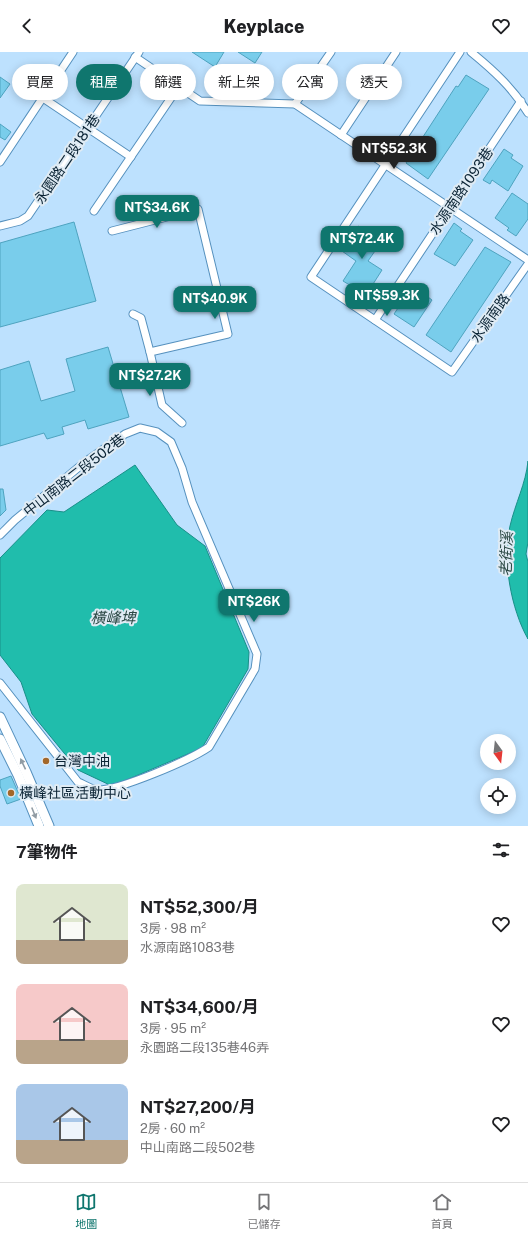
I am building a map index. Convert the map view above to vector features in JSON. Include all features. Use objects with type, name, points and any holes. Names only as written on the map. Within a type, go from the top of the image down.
[{"type":"main road","points":[[0,717],[24,766],[49,826]]},
{"type":"main road","points":[[0,739],[18,775],[39,826]]},
{"type":"street","points":[[65,64],[73,52]]},
{"type":"street","points":[[295,104],[331,52]]},
{"type":"street","points":[[341,135],[396,52]]},
{"type":"street","points":[[375,320],[311,277],[460,52]]},
{"type":"street","points":[[471,52],[493,70],[521,101],[528,113]]},
{"type":"street","points":[[137,54],[150,64]]},
{"type":"street","name":"永園路二段181巷","points":[[0,226],[20,222],[28,216],[137,54]]},
{"type":"street","points":[[196,98],[200,101],[295,104],[528,260]]},
{"type":"street","points":[[0,162],[42,100]]},
{"type":"street","points":[[46,100],[131,157]]},
{"type":"street","points":[[94,211],[169,100]]},
{"type":"street","name":"水源南路1093巷","points":[[375,320],[521,101]]},
{"type":"street","points":[[112,231],[198,209],[228,334],[150,352]]},
{"type":"street","name":"水源南路","points":[[375,320],[452,372],[528,264]]},
{"type":"street","points":[[133,314],[141,318],[162,406],[182,423]]},
{"type":"street","name":"中山南路二段502巷","points":[[0,535],[15,520],[86,462],[126,434],[140,428],[157,432],[171,442],[182,468],[192,502],[257,654],[255,669],[209,747],[197,755],[117,787],[97,790],[78,782],[0,683]]},
{"type":"water","points":[[528,461],[528,542],[526,554],[528,562],[528,639],[522,627],[513,599],[507,554],[510,526],[525,477]]},
{"type":"water","name":"橫峰埤","points":[[135,465],[177,525],[205,546],[249,652],[248,669],[202,748],[112,786],[78,770],[32,714],[21,682],[0,655],[0,558],[47,510],[64,512]]},
{"type":"building","points":[[192,52],[224,52],[217,64],[210,64]]},
{"type":"building","points":[[238,52],[262,52],[255,63]]},
{"type":"building","points":[[466,75],[489,89],[428,179],[406,163],[456,86],[458,87]]},
{"type":"building","points":[[0,77],[10,84],[0,98]]},
{"type":"building","points":[[0,124],[11,132],[5,140],[0,137]]},
{"type":"building","points":[[504,149],[513,155],[511,158],[523,166],[508,191],[492,180],[490,184],[483,180]]},
{"type":"building","points":[[512,193],[528,204],[528,219],[516,236],[507,230],[509,228],[495,218]]},
{"type":"building","points":[[74,222],[96,301],[0,327],[0,243]]},
{"type":"building","points":[[454,223],[462,229],[460,231],[473,240],[455,266],[434,254]]},
{"type":"building","points":[[358,226],[382,241],[368,261],[382,270],[366,295],[343,281],[356,261],[342,251]]},
{"type":"building","points":[[485,247],[511,262],[451,352],[426,335]]},
{"type":"building","points":[[414,284],[421,289],[420,291],[432,300],[414,327],[394,314]]},
{"type":"building","points":[[108,347],[129,417],[88,429],[85,420],[62,427],[64,434],[47,439],[44,433],[0,446],[0,370],[29,361],[41,401],[75,391],[66,359]]},
{"type":"building","points":[[0,489],[3,489],[6,510],[0,516]]},
{"type":"building","name":"橫峰社區活動中心","points":[[11,776],[21,799],[7,804],[0,786],[0,780]]},
{"type":"place","name":"台灣中油","points":[[46,761]]},
{"type":"place","name":"橫峰社區活動中心","points":[[11,793]]},
{"type":"water label","name":"老街溪","points":[[506,554]]}]
